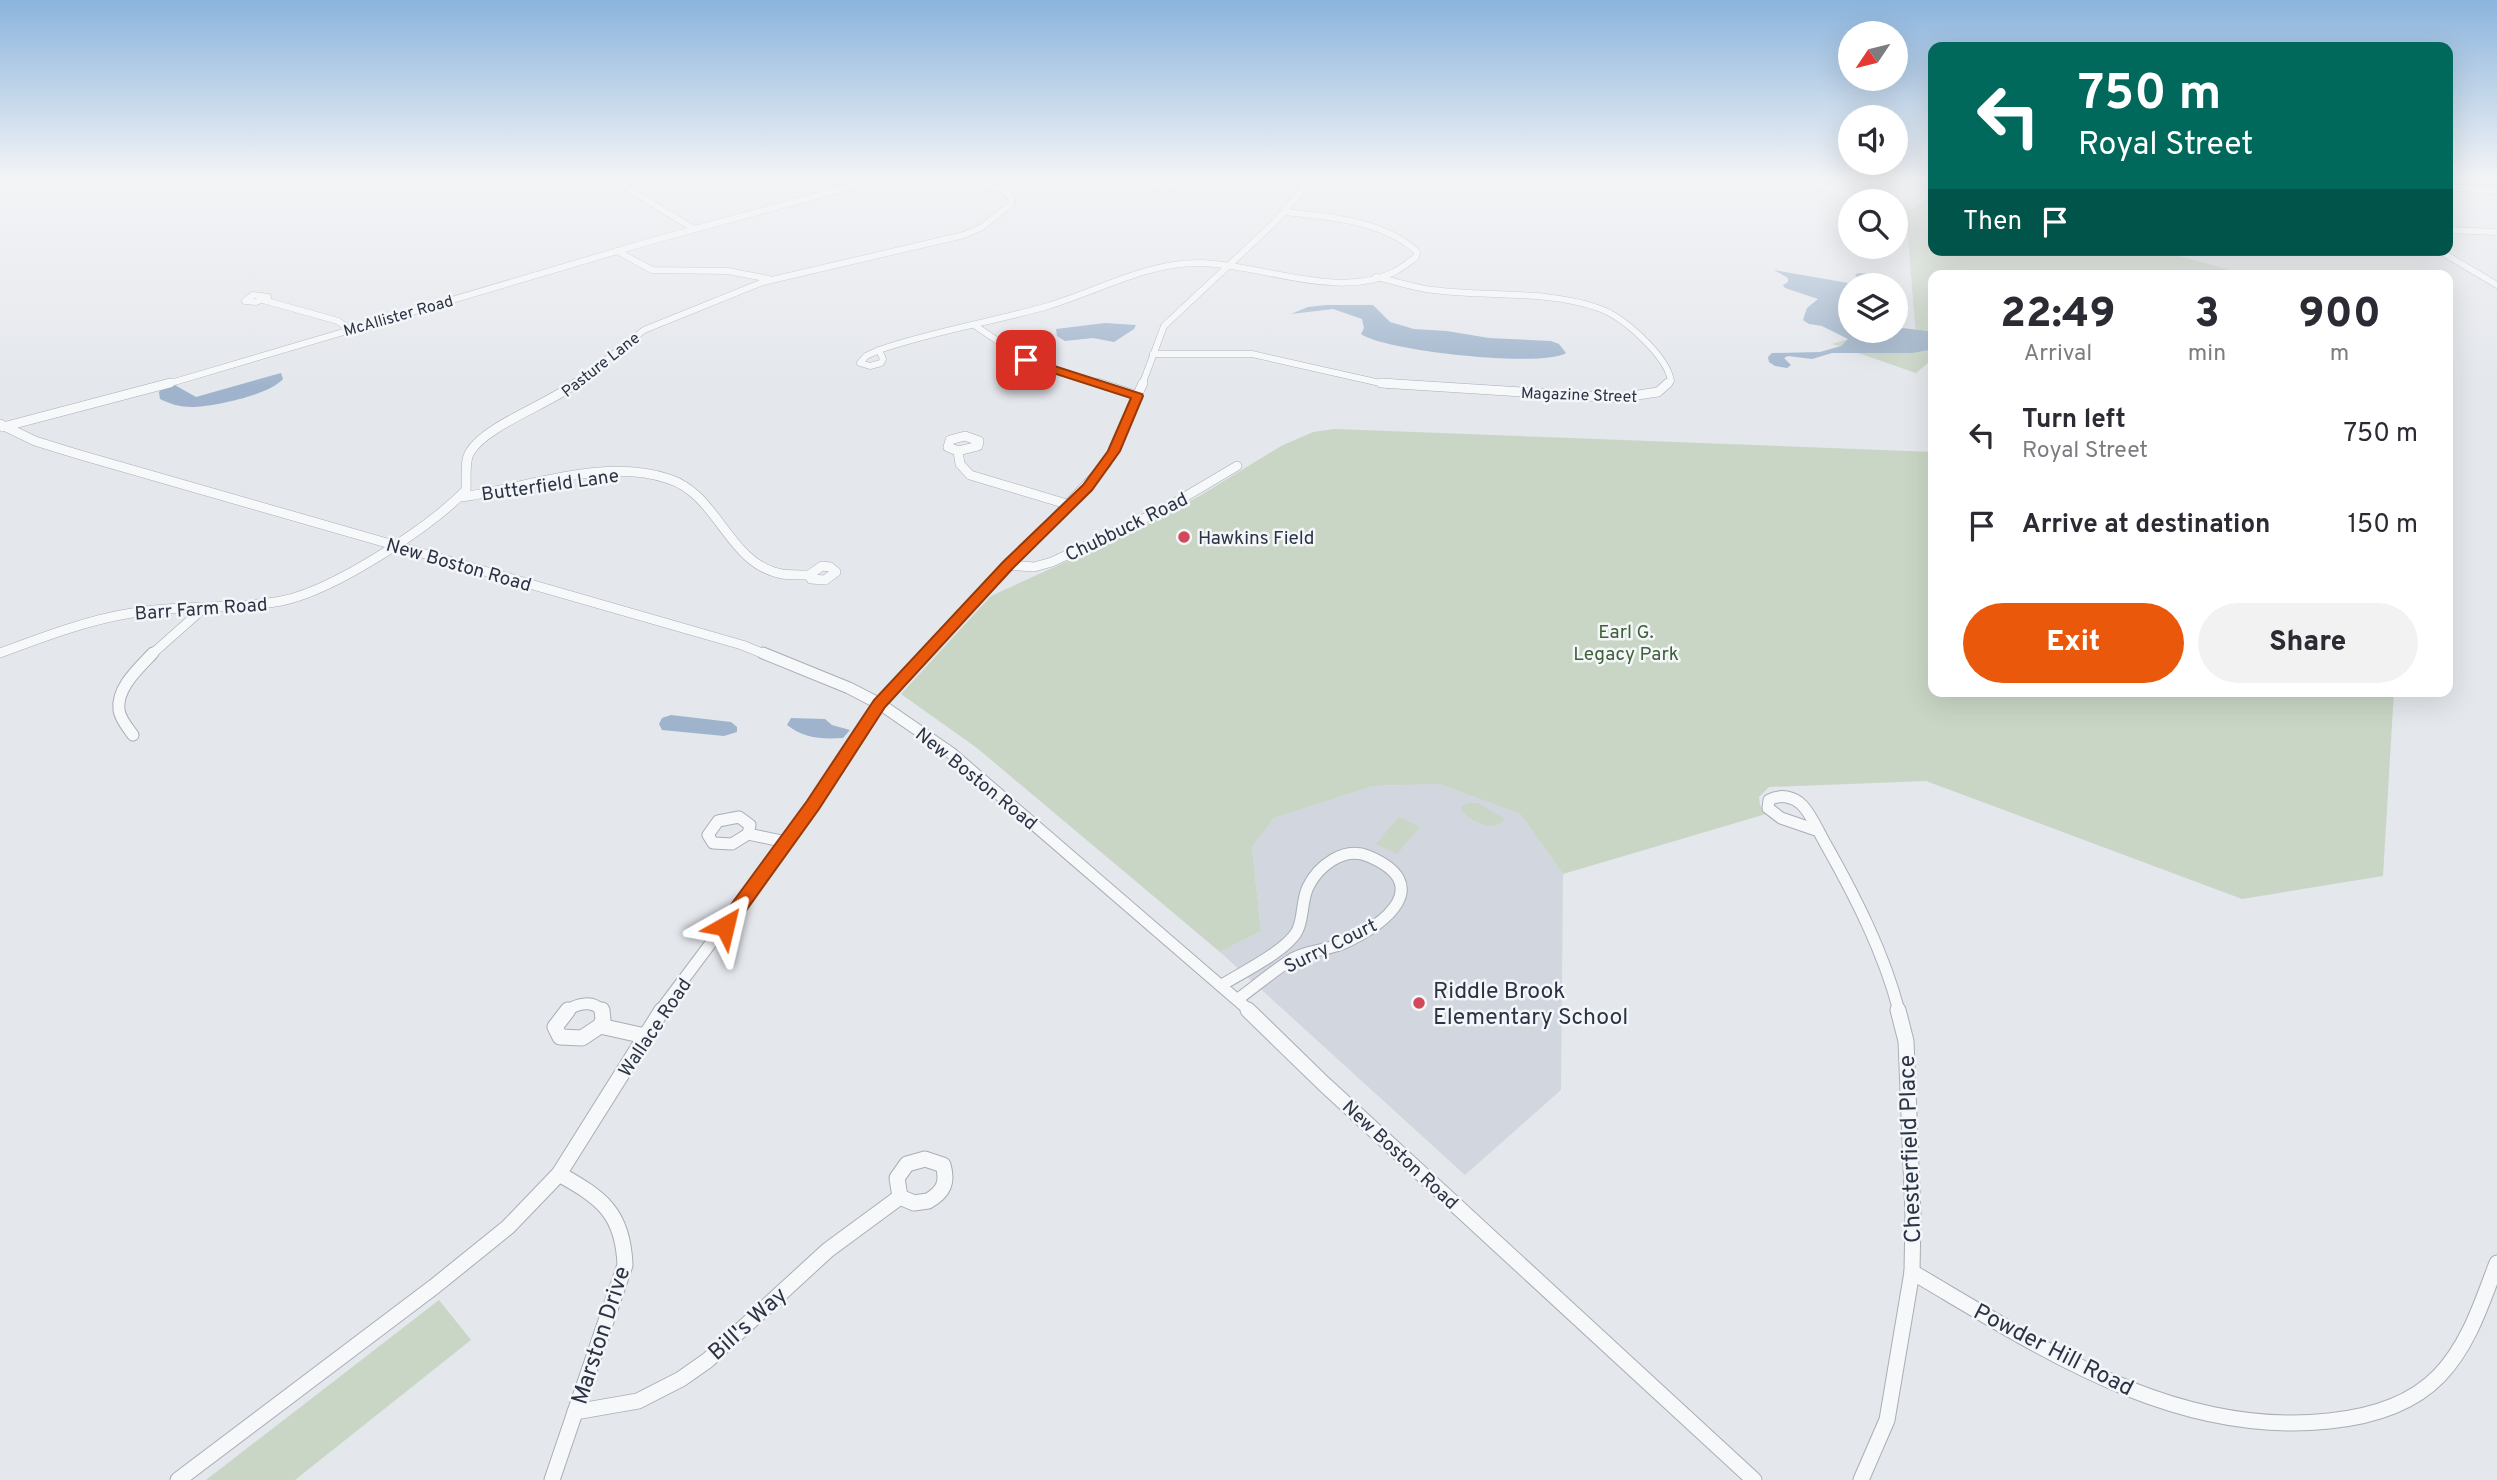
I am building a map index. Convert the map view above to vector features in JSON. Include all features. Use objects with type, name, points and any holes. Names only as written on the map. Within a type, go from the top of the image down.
[{"type":"street","name":"McAllister Road","points":[[1,426],[155,388],[627,248]]},
{"type":"street","name":"Pasture Lane","points":[[462,497],[466,490],[468,454],[473,446],[491,430],[562,394],[643,330],[771,280],[908,248]]},
{"type":"street","name":"Wallace Road","points":[[178,1480],[508,1227],[559,1174],[659,1013],[786,842],[880,704],[1008,565],[1070,505],[1107,463],[1138,396],[1159,335],[1171,317],[1248,248]]},
{"type":"street","points":[[879,350],[1052,304],[1174,264],[1231,265],[1315,281],[1342,282],[1376,277],[1412,261],[1417,252],[1413,248]]},
{"type":"street","points":[[617,251],[640,265],[656,270],[728,271],[771,280]]},
{"type":"street","points":[[2448,256],[2497,285]]},
{"type":"street","name":"Magazine Street","points":[[1153,354],[1266,356],[1394,386],[1618,398],[1658,392],[1671,381],[1670,368],[1659,355],[1625,324],[1597,307],[1561,300],[1431,290],[1376,277]]},
{"type":"street","points":[[263,300],[338,321],[349,329]]},
{"type":"street","points":[[974,325],[1026,360],[1138,396]]},
{"type":"street","name":"New Boston Road","points":[[1,426],[50,446],[742,645],[822,676],[880,704],[951,753],[1223,985],[1324,1083],[1754,1480]]},
{"type":"street","points":[[958,451],[959,461],[970,475],[1070,505]]},
{"type":"street","name":"Chubbuck Road","points":[[1008,565],[1034,567],[1052,562],[1166,508],[1237,466]]},
{"type":"street","name":"Butterfield Lane","points":[[462,497],[504,492],[602,473],[660,477],[679,482],[698,494],[729,539],[754,561],[789,575],[809,575]]},
{"type":"street","points":[[393,545],[445,512],[462,497]]},
{"type":"street","name":"Barr Farm Road","points":[[0,653],[125,614],[168,608],[266,605],[309,594],[345,576],[393,545]]},
{"type":"street","points":[[133,734],[118,709],[121,694],[138,669],[205,607]]},
{"type":"street","name":"Chesterfield Place","points":[[1816,830],[1843,875],[1887,970],[1906,1041],[1913,1215],[1912,1272],[1887,1420],[1861,1480]]},
{"type":"street","points":[[748,834],[786,842]]},
{"type":"street","name":"Surry Court","points":[[1223,985],[1285,944],[1296,933],[1308,887],[1329,860],[1349,854],[1371,856],[1400,880],[1403,891],[1399,902],[1378,923],[1344,943],[1289,961],[1238,999]]},
{"type":"street","points":[[600,1026],[645,1036]]},
{"type":"street","name":"Marston Drive","points":[[552,1480],[621,1284],[626,1243],[612,1211],[593,1194],[559,1174]]},
{"type":"street","name":"Bill's Way","points":[[575,1412],[638,1401],[681,1379],[708,1360],[828,1250],[900,1197]]},
{"type":"street","name":"Powder Hill Road","points":[[1912,1272],[2065,1360],[2119,1386],[2185,1408],[2229,1419],[2281,1425],[2330,1423],[2374,1414],[2400,1404],[2422,1391],[2455,1356],[2473,1326],[2497,1263]]},
{"type":"shaded area","name":"Riddle Brook Elementary School","points":[[1439,784],[1520,814],[1563,874],[1561,1090],[1465,1175],[1220,952],[1261,931],[1252,847],[1274,818],[1373,786]]},
{"type":"green space","points":[[1909,248],[1928,248],[1928,256],[2179,256],[2230,270],[1928,270],[1928,363],[1916,373],[1832,344],[1908,343],[1908,334],[1916,335]]},
{"type":"green space","name":"Earl G. Legacy Park","points":[[1335,429],[1928,452],[1928,697],[2394,697],[2383,876],[2242,899],[1926,781],[1769,787],[1759,797],[1760,805],[1766,814],[1563,874],[1520,814],[1439,784],[1373,786],[1274,818],[1252,847],[1261,931],[1220,952],[977,748],[901,694],[991,596],[1140,528],[1201,495],[1281,446],[1313,432]]},
{"type":"green space","points":[[1478,803],[1505,819],[1495,825],[1476,822],[1461,810],[1461,806]]},
{"type":"green space","points":[[1399,817],[1420,827],[1397,854],[1376,844]]},
{"type":"green space","points":[[439,1300],[471,1340],[295,1480],[206,1480]]},
{"type":"water","points":[[1774,270],[1838,281],[1838,334],[1803,320],[1807,308],[1818,299],[1785,288],[1783,285],[1788,282],[1788,278]]},
{"type":"water","points":[[1373,305],[1390,322],[1414,329],[1489,338],[1551,341],[1559,344],[1566,353],[1527,359],[1464,356],[1375,340],[1361,334],[1364,328],[1362,319],[1333,309],[1291,314],[1308,307]]},
{"type":"water","points":[[1105,323],[1136,325],[1114,342],[1093,338],[1065,341],[1057,336],[1056,329]]},
{"type":"water","points":[[1908,329],[1928,331],[1928,350],[1912,353],[1832,353],[1812,359],[1788,356],[1784,358],[1791,365],[1787,368],[1775,366],[1769,362],[1768,357],[1772,353],[1820,352],[1844,343],[1908,343]]},
{"type":"water","points":[[281,373],[283,379],[276,385],[254,395],[226,402],[188,407],[160,399],[159,392],[173,384],[196,397]]},
{"type":"water","points":[[671,715],[731,722],[737,727],[737,732],[724,736],[662,730],[659,724],[662,718]]},
{"type":"water","points":[[791,718],[825,719],[832,725],[850,730],[843,738],[814,737],[787,725]]},
{"type":"place","name":"Hawkins Field","points":[[1184,537]]},
{"type":"place","name":"Riddle Brook Elementary School","points":[[1419,1003]]},
{"type":"route","points":[[725,926],[813,805],[880,704],[1008,565],[1087,487],[1114,451],[1138,396],[1026,360]]}]
